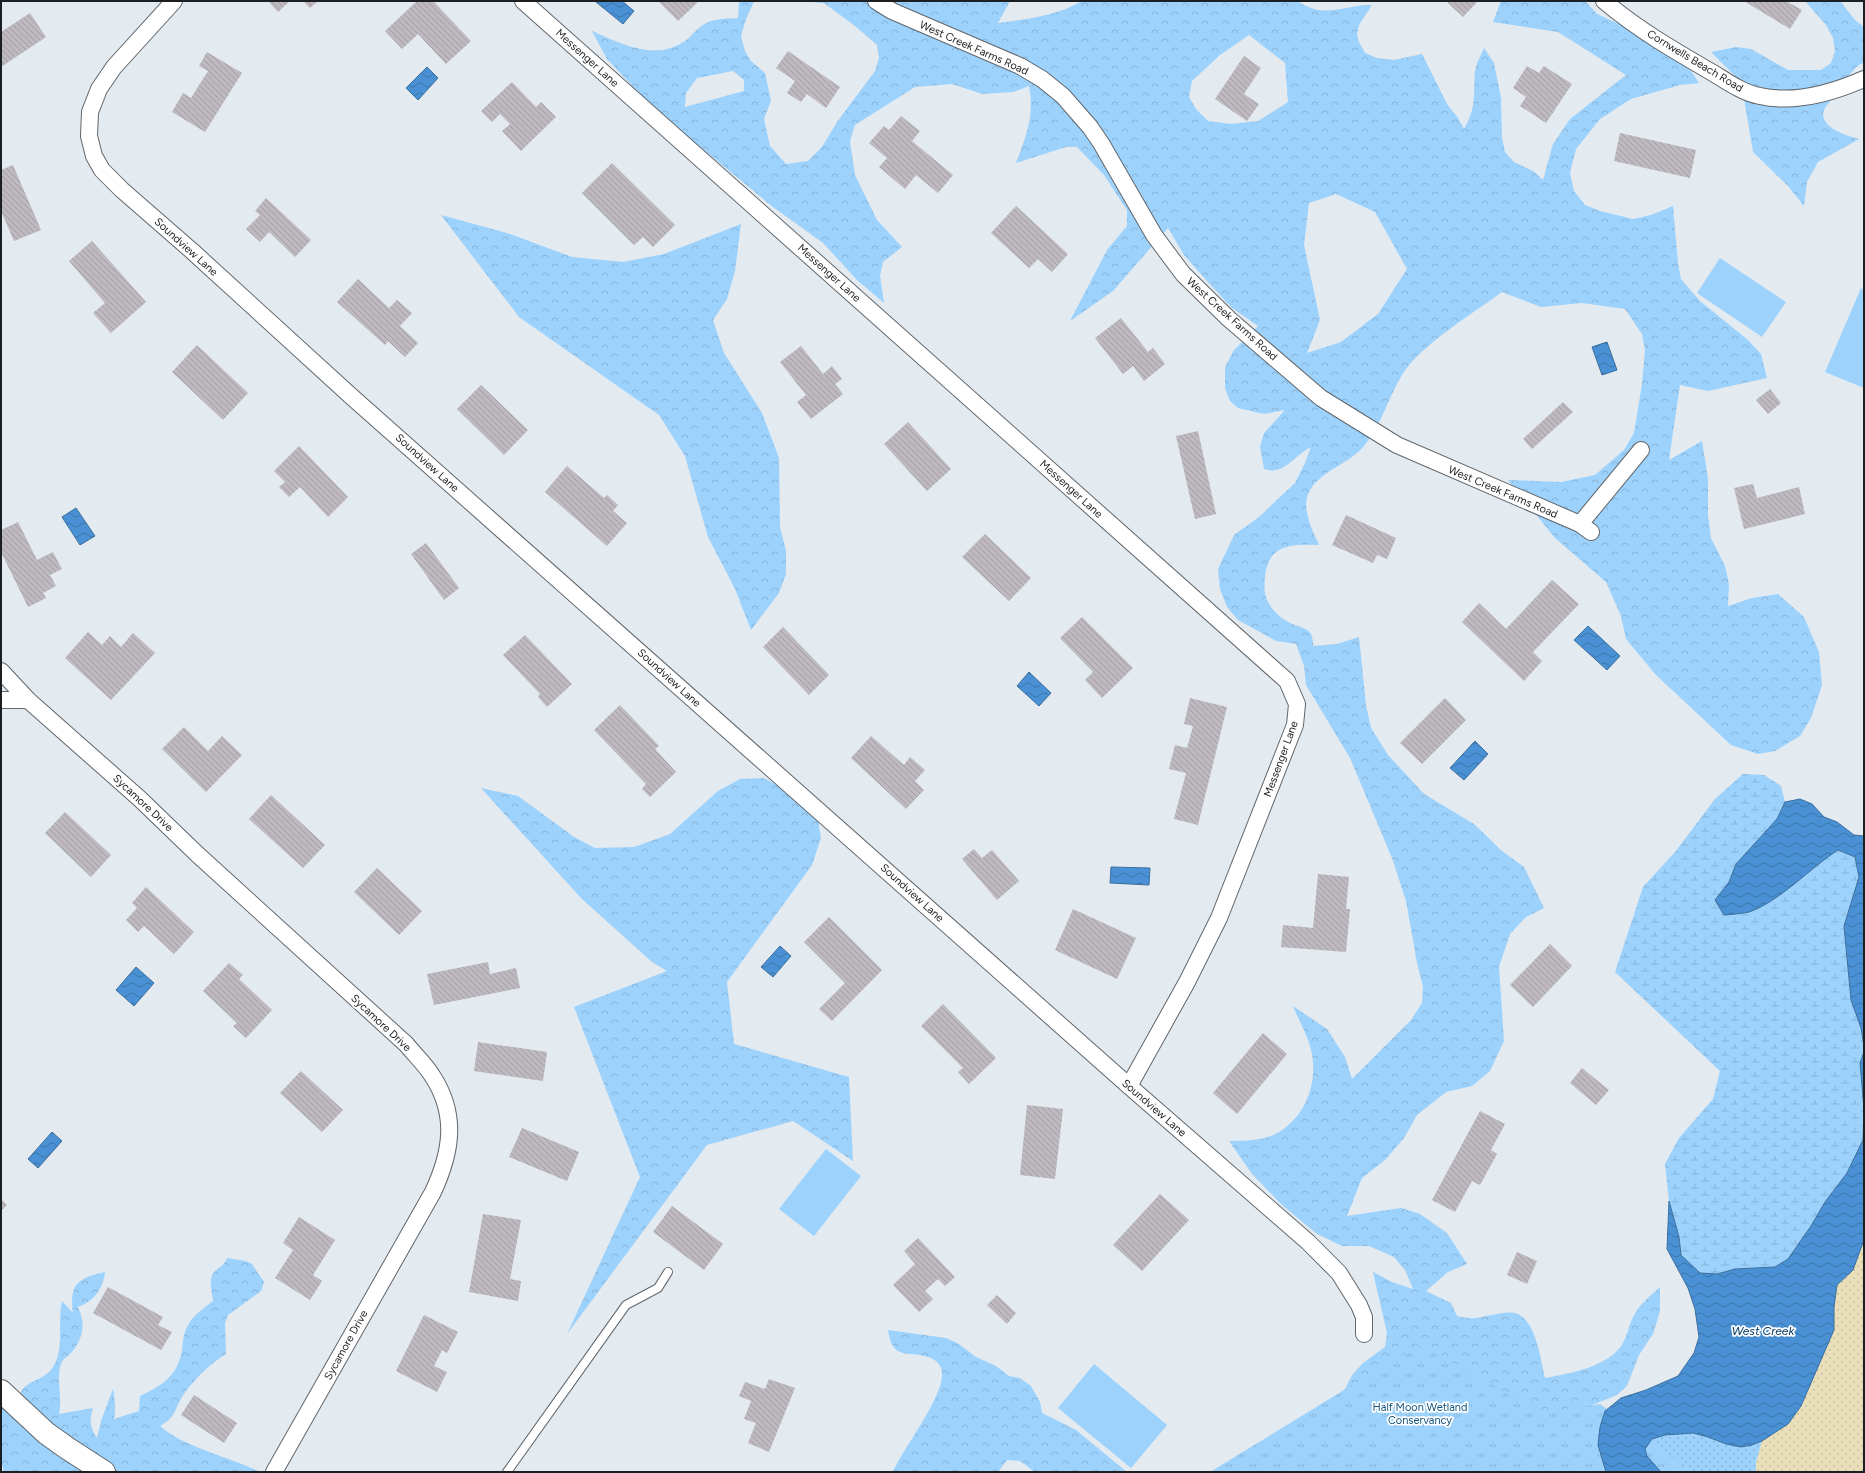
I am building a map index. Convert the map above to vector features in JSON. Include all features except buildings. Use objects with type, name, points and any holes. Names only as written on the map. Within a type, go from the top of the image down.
[{"type":"main road","points":[[1,1391],[46,1433],[104,1472]]},
{"type":"street","name":"Soundview Lane","points":[[174,1],[114,67],[99,89],[90,112],[88,136],[94,156],[102,170],[122,190],[192,251],[352,397],[1129,1086],[1308,1242],[1339,1273],[1359,1305],[1364,1317],[1364,1334]]},
{"type":"street","name":"Messenger Lane","points":[[522,1],[1287,681],[1297,704],[1295,726],[1219,918],[1129,1086]]},
{"type":"street","name":"West Creek Farms Road","points":[[876,1],[892,11],[1020,66],[1042,80],[1062,96],[1090,127],[1101,143],[1154,235],[1183,274],[1229,319],[1321,398],[1397,445],[1585,528],[1641,450]]},
{"type":"street","name":"Cornwells Beach Road","points":[[1604,1],[1633,24],[1695,63],[1746,92],[1760,96],[1784,99],[1804,97],[1844,88],[1864,79]]},
{"type":"street","name":"Sycamore Drive","points":[[1,671],[28,700],[140,799],[197,854],[406,1044],[433,1077],[446,1105],[449,1126],[448,1152],[436,1185],[274,1472]]},
{"type":"street","points":[[1,700],[28,700]]},
{"type":"lane","points":[[507,1472],[626,1305],[658,1288],[668,1272]]},
{"type":"green space","points":[[739,1],[754,1],[741,36],[745,51],[751,61],[765,73],[771,101],[764,119],[770,146],[786,164],[808,161],[822,147],[837,122],[875,71],[879,58],[877,45],[855,26],[824,3],[797,1],[1010,1],[998,23],[1052,13],[1082,1],[1297,1],[1314,9],[1321,10],[1336,10],[1372,5],[1359,25],[1357,34],[1359,42],[1365,53],[1377,58],[1394,60],[1422,54],[1447,104],[1458,118],[1464,129],[1473,107],[1474,79],[1477,62],[1484,48],[1494,63],[1501,98],[1502,138],[1505,152],[1514,162],[1533,171],[1543,180],[1553,144],[1570,119],[1626,75],[1558,32],[1493,22],[1501,1],[1585,1],[1597,14],[1639,33],[1691,71],[1699,83],[1680,85],[1631,99],[1600,119],[1576,149],[1570,173],[1574,191],[1585,205],[1600,211],[1633,219],[1651,215],[1673,206],[1678,263],[1681,279],[1700,301],[1748,340],[1761,354],[1767,378],[1708,391],[1680,385],[1669,460],[1702,441],[1708,478],[1708,515],[1711,538],[1725,566],[1729,584],[1728,606],[1752,598],[1778,594],[1804,617],[1819,652],[1822,685],[1811,718],[1800,736],[1775,751],[1758,754],[1731,745],[1656,675],[1626,639],[1621,616],[1606,582],[1555,538],[1508,480],[1561,482],[1595,475],[1624,450],[1634,433],[1642,384],[1645,350],[1642,334],[1625,309],[1582,303],[1541,307],[1502,292],[1448,330],[1421,352],[1402,375],[1380,421],[1364,446],[1351,458],[1321,477],[1310,490],[1306,504],[1308,518],[1319,545],[1290,546],[1276,552],[1267,566],[1264,587],[1270,606],[1283,619],[1306,629],[1311,634],[1313,646],[1337,644],[1359,637],[1366,705],[1371,728],[1388,755],[1424,794],[1474,824],[1502,851],[1524,867],[1544,908],[1526,917],[1510,934],[1499,967],[1504,1041],[1490,1071],[1472,1086],[1446,1092],[1417,1115],[1404,1138],[1385,1160],[1362,1178],[1347,1216],[1401,1208],[1420,1214],[1447,1233],[1467,1264],[1448,1272],[1426,1291],[1451,1303],[1457,1316],[1473,1318],[1500,1313],[1515,1313],[1522,1317],[1533,1331],[1545,1378],[1578,1371],[1600,1363],[1610,1357],[1618,1350],[1624,1341],[1635,1313],[1660,1287],[1660,1311],[1653,1334],[1639,1355],[1627,1386],[1617,1395],[1553,1421],[1340,1399],[1352,1375],[1363,1363],[1385,1347],[1387,1333],[1373,1272],[1392,1282],[1413,1289],[1405,1270],[1394,1257],[1369,1246],[1342,1246],[1317,1234],[1282,1205],[1252,1174],[1229,1141],[1257,1140],[1276,1134],[1299,1114],[1305,1103],[1310,1092],[1312,1081],[1312,1057],[1310,1046],[1293,1006],[1327,1029],[1345,1057],[1352,1079],[1411,1020],[1422,1003],[1423,987],[1417,963],[1406,901],[1392,858],[1350,758],[1306,685],[1304,666],[1296,644],[1276,641],[1238,620],[1227,607],[1220,589],[1218,569],[1234,535],[1259,517],[1295,483],[1311,447],[1289,464],[1278,470],[1264,469],[1260,447],[1264,433],[1285,410],[1264,414],[1238,408],[1230,401],[1225,388],[1225,367],[1234,350],[1258,326],[1232,308],[1207,281],[1184,255],[1168,228],[1113,291],[1070,321],[1107,250],[1127,226],[1127,210],[1104,175],[1077,147],[1066,147],[1016,163],[1026,134],[1030,116],[1031,97],[1029,86],[1013,92],[982,94],[952,84],[915,87],[855,125],[850,141],[855,175],[877,220],[902,247],[883,262],[880,276],[884,303],[857,280],[823,243],[773,207],[693,141],[641,95],[607,59],[592,31],[626,45],[650,50],[662,50],[674,47],[685,41],[698,29],[711,21],[738,18]],"holes":[[[1249,35],[1285,63],[1288,102],[1258,121],[1231,124],[1208,121],[1196,109],[1189,97],[1192,81],[1220,55]],[[733,71],[744,80],[744,91],[685,107],[686,93],[697,78]],[[1336,194],[1375,212],[1407,269],[1378,314],[1341,342],[1307,353],[1320,320],[1304,245],[1309,203]]]},
{"type":"green space","points":[[1805,1],[1840,1],[1855,20],[1864,27],[1864,62],[1856,67],[1850,74],[1840,90],[1825,108],[1823,116],[1829,126],[1835,130],[1859,139],[1818,162],[1807,182],[1804,206],[1788,186],[1753,152],[1744,98],[1737,78],[1711,52],[1736,47],[1751,49],[1788,70],[1821,70],[1831,63],[1835,51],[1833,38],[1826,25]]},
{"type":"green space","points":[[441,215],[507,233],[572,257],[623,262],[664,254],[741,224],[735,271],[727,299],[713,320],[724,353],[762,413],[779,458],[780,527],[786,551],[786,574],[779,593],[751,630],[735,589],[708,537],[685,456],[659,415],[519,317]]},
{"type":"green space","points":[[1720,258],[1786,302],[1762,337],[1697,293]]},
{"type":"green space","points":[[1861,288],[1864,290],[1864,388],[1825,372]]},
{"type":"green space","points":[[1743,774],[1764,775],[1781,786],[1785,802],[1777,819],[1736,864],[1729,882],[1715,900],[1772,901],[1820,862],[1838,850],[1855,857],[1859,877],[1844,926],[1851,1000],[1861,1028],[1864,1046],[1864,1052],[1860,1063],[1864,1109],[1863,1140],[1847,1173],[1825,1202],[1811,1226],[1788,1259],[1775,1267],[1735,1269],[1717,1274],[1700,1273],[1681,1255],[1679,1237],[1669,1201],[1665,1164],[1679,1138],[1713,1099],[1720,1071],[1615,972],[1643,887],[1675,852],[1715,799]]},
{"type":"green space","points":[[764,778],[789,792],[818,820],[821,838],[812,865],[727,982],[734,1044],[849,1077],[853,1161],[793,1121],[707,1145],[567,1334],[640,1177],[574,1007],[667,971],[652,962],[581,898],[481,788],[518,796],[574,837],[595,848],[634,847],[670,834],[718,791],[740,779]]},
{"type":"green space","points":[[826,1149],[861,1176],[814,1236],[779,1209]]},
{"type":"green space","points":[[227,1258],[246,1261],[252,1264],[264,1282],[261,1291],[228,1315],[225,1323],[226,1354],[214,1362],[198,1377],[184,1394],[170,1419],[160,1426],[181,1440],[194,1446],[260,1472],[4,1472],[1,1460],[1,1406],[19,1398],[21,1392],[27,1385],[46,1375],[55,1364],[60,1346],[62,1301],[73,1313],[73,1295],[77,1284],[88,1277],[105,1272],[102,1284],[97,1294],[89,1301],[78,1307],[82,1319],[81,1337],[75,1348],[65,1358],[60,1367],[59,1414],[93,1408],[91,1424],[97,1438],[101,1421],[113,1389],[115,1404],[114,1419],[139,1411],[140,1396],[167,1380],[172,1374],[180,1360],[187,1327],[202,1309],[213,1301],[211,1278],[214,1272],[223,1265]]},
{"type":"green space","points":[[888,1330],[946,1338],[959,1344],[976,1357],[996,1366],[1009,1376],[1020,1378],[1031,1386],[1040,1402],[1042,1413],[1076,1430],[1127,1472],[1035,1472],[1020,1461],[1007,1460],[998,1472],[893,1472],[932,1405],[939,1390],[942,1378],[941,1368],[933,1359],[898,1351],[890,1341]]},
{"type":"green space","name":"Half Moon Wetland Conservancy","points":[[1418,1345],[1544,1413],[1600,1404],[1693,1472],[1210,1472]]},
{"type":"green space","points":[[1094,1364],[1167,1425],[1131,1468],[1058,1408]]},
{"type":"green space","points":[[1693,1433],[1728,1443],[1744,1445],[1762,1441],[1756,1463],[1756,1472],[1661,1472],[1647,1443],[1657,1437]]},
{"type":"sand","points":[[1864,1240],[1864,1472],[1756,1472],[1756,1463],[1762,1441],[1788,1424],[1801,1406],[1834,1330],[1834,1307],[1837,1285],[1853,1270]]},
{"type":"water","points":[[622,1],[634,11],[623,24],[596,2]]},
{"type":"water","points":[[427,67],[438,78],[418,100],[406,88]]},
{"type":"water","points":[[1607,342],[1617,370],[1602,375],[1592,347]]},
{"type":"water","points":[[76,508],[95,536],[80,545],[62,517]]},
{"type":"water","points":[[1588,626],[1620,656],[1607,670],[1574,640]]},
{"type":"water","points":[[1029,672],[1051,693],[1039,706],[1017,686]]},
{"type":"water","points":[[1475,741],[1488,754],[1464,780],[1450,768]]},
{"type":"water","points":[[1800,799],[1812,804],[1824,817],[1837,822],[1854,835],[1864,836],[1864,1046],[1861,1028],[1851,1000],[1844,926],[1859,877],[1855,857],[1838,850],[1772,901],[1749,912],[1724,915],[1715,900],[1729,882],[1736,864],[1777,819],[1785,802]]},
{"type":"water","points":[[1111,867],[1150,868],[1149,885],[1110,883]]},
{"type":"water","points":[[780,946],[791,956],[773,977],[761,967]]},
{"type":"water","points":[[136,967],[154,983],[134,1006],[116,990]]},
{"type":"water","points":[[1864,1052],[1864,1109],[1860,1063]]},
{"type":"water","name":"West Creek","points":[[1864,1109],[1864,1240],[1853,1270],[1837,1285],[1834,1307],[1834,1330],[1801,1406],[1788,1424],[1762,1441],[1752,1445],[1741,1447],[1726,1444],[1693,1433],[1665,1435],[1652,1439],[1645,1449],[1647,1456],[1661,1472],[1606,1472],[1598,1445],[1600,1427],[1605,1411],[1621,1398],[1646,1390],[1678,1376],[1694,1353],[1699,1337],[1695,1309],[1688,1288],[1667,1249],[1669,1201],[1679,1237],[1681,1255],[1700,1273],[1717,1274],[1735,1269],[1775,1267],[1788,1259],[1811,1226],[1825,1202],[1847,1173],[1863,1140]]},
{"type":"water","points":[[52,1132],[62,1141],[38,1168],[28,1159]]}]
